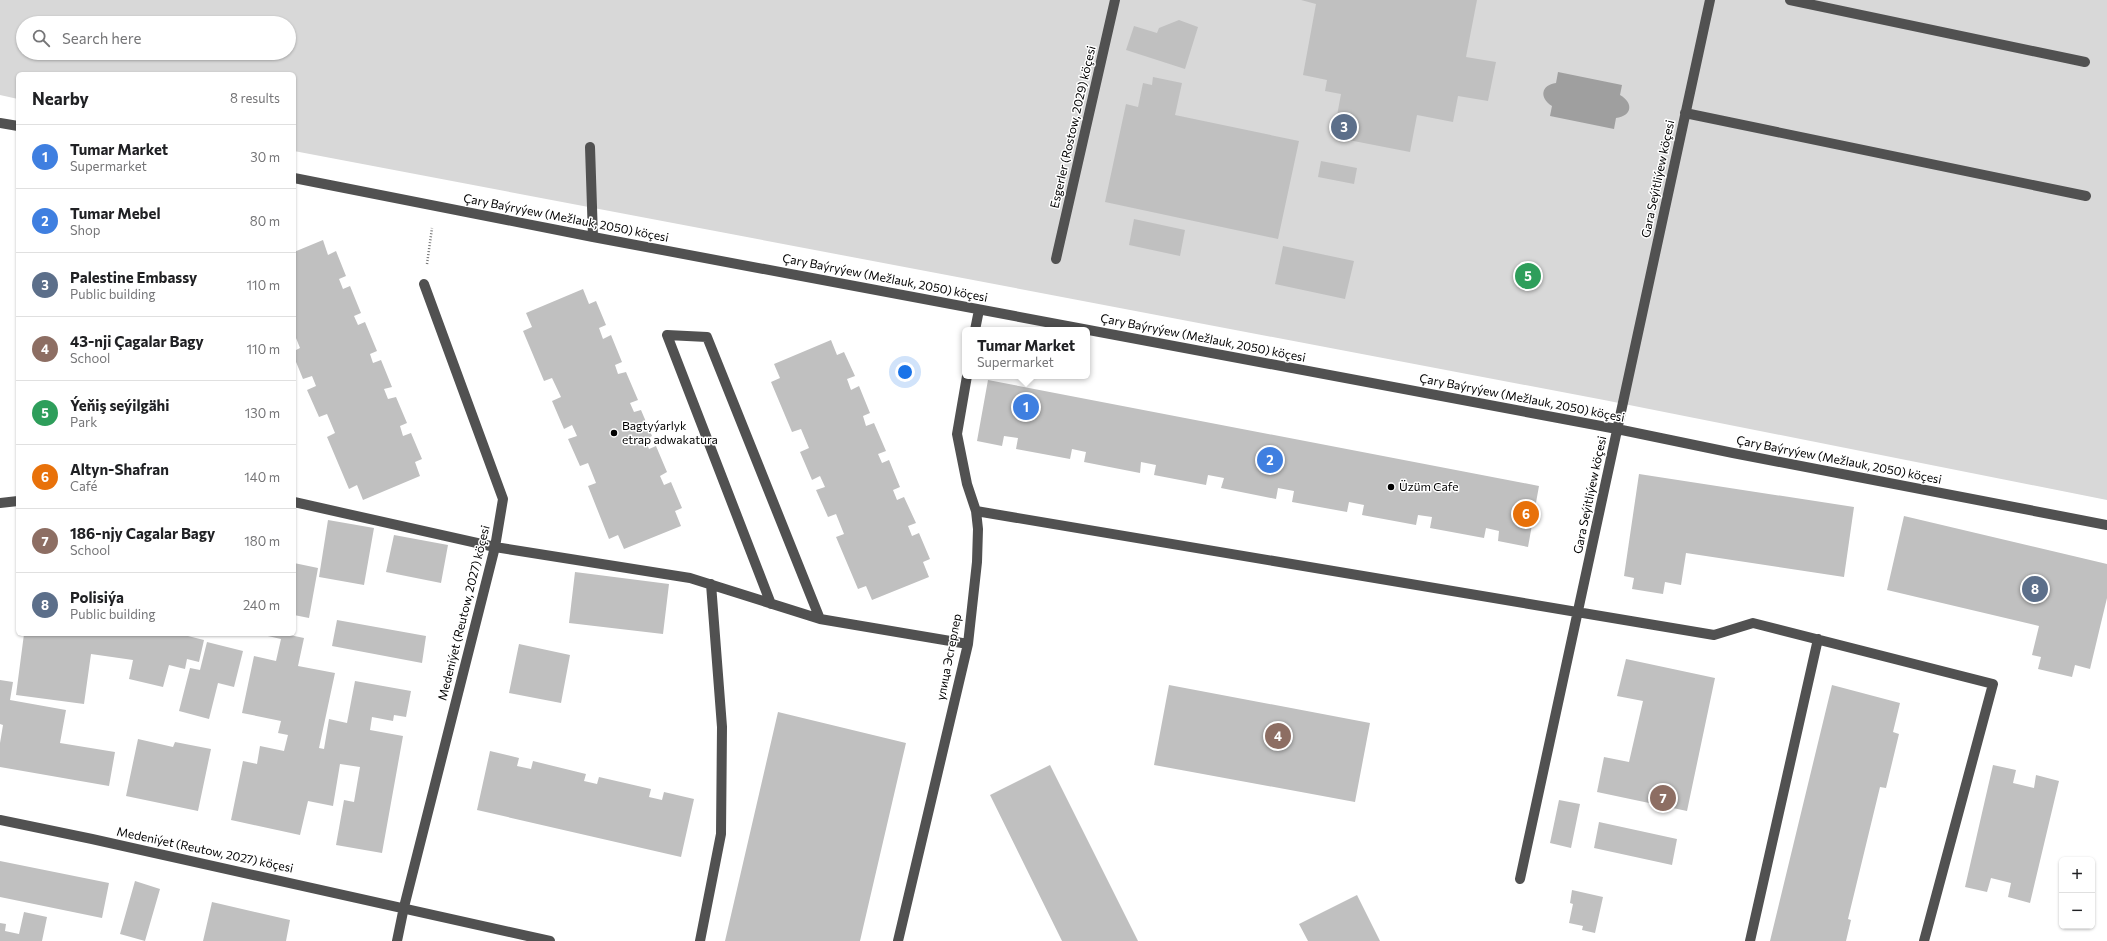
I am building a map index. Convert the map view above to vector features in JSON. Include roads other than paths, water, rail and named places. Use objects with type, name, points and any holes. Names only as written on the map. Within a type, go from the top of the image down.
[{"type":"street","name":"Esgerler (Rostow, 2029) köçesi","points":[[1056,259],[1115,0]]},
{"type":"street","name":"Gara Seýitliýew köçesi","points":[[1520,879],[1710,0]]},
{"type":"street","points":[[1790,0],[2085,62]]},
{"type":"street","points":[[1685,113],[2086,196]]},
{"type":"street","points":[[0,123],[16,126]]},
{"type":"street","points":[[590,147],[593,237]]},
{"type":"street","name":"Çary Baýryýew (Mežlauk, 2050) köçesi","points":[[296,178],[593,237],[1070,327]]},
{"type":"street","name":"Medeniýet (Reutow, 2027) köçesi","points":[[397,941],[404,907],[495,547],[503,500],[424,284]]},
{"type":"street","points":[[976,327],[979,310]]},
{"type":"street","name":"Çary Baýryýew (Mežlauk, 2050) köçesi","points":[[1090,331],[1617,429],[1733,454],[2107,524]]},
{"type":"street","points":[[771,604],[667,335],[707,337],[820,619]]},
{"type":"street","name":"улица Эсгерлер","points":[[898,941],[968,644],[977,562],[976,511],[967,484],[957,434],[966,379]]},
{"type":"street","points":[[0,503],[16,501]]},
{"type":"street","points":[[296,502],[495,547],[690,578],[820,619],[968,644]]},
{"type":"street","points":[[976,511],[1714,635],[1753,623],[1993,684],[1924,941]]},
{"type":"street","points":[[700,941],[721,834],[722,727],[711,584]]},
{"type":"street","points":[[1750,941],[1818,639]]},
{"type":"street","name":"Medeniýet (Reutow, 2027) köçesi","points":[[0,820],[404,907],[550,941]]},
{"type":"place","name":"Palestine Embassy","points":[[1344,127]]},
{"type":"place","name":"Ýeňiş seýilgähi","points":[[1528,276]]},
{"type":"place","name":"Tumar Market","points":[[1026,407]]},
{"type":"place","name":"Bagtyýarlyk etrap adwakatura","points":[[614,433]]},
{"type":"place","name":"Tumar Mebel","points":[[1270,460]]},
{"type":"place","name":"Üzüm Cafe","points":[[1391,487]]},
{"type":"place","name":"Altyn-Shafran","points":[[1526,514]]},
{"type":"place","name":"Polisiýa","points":[[2035,589]]},
{"type":"place","name":"43-nji Çagalar Bagy","points":[[1278,736]]},
{"type":"place","name":"186-njy Cagalar Bagy","points":[[1663,798]]}]
